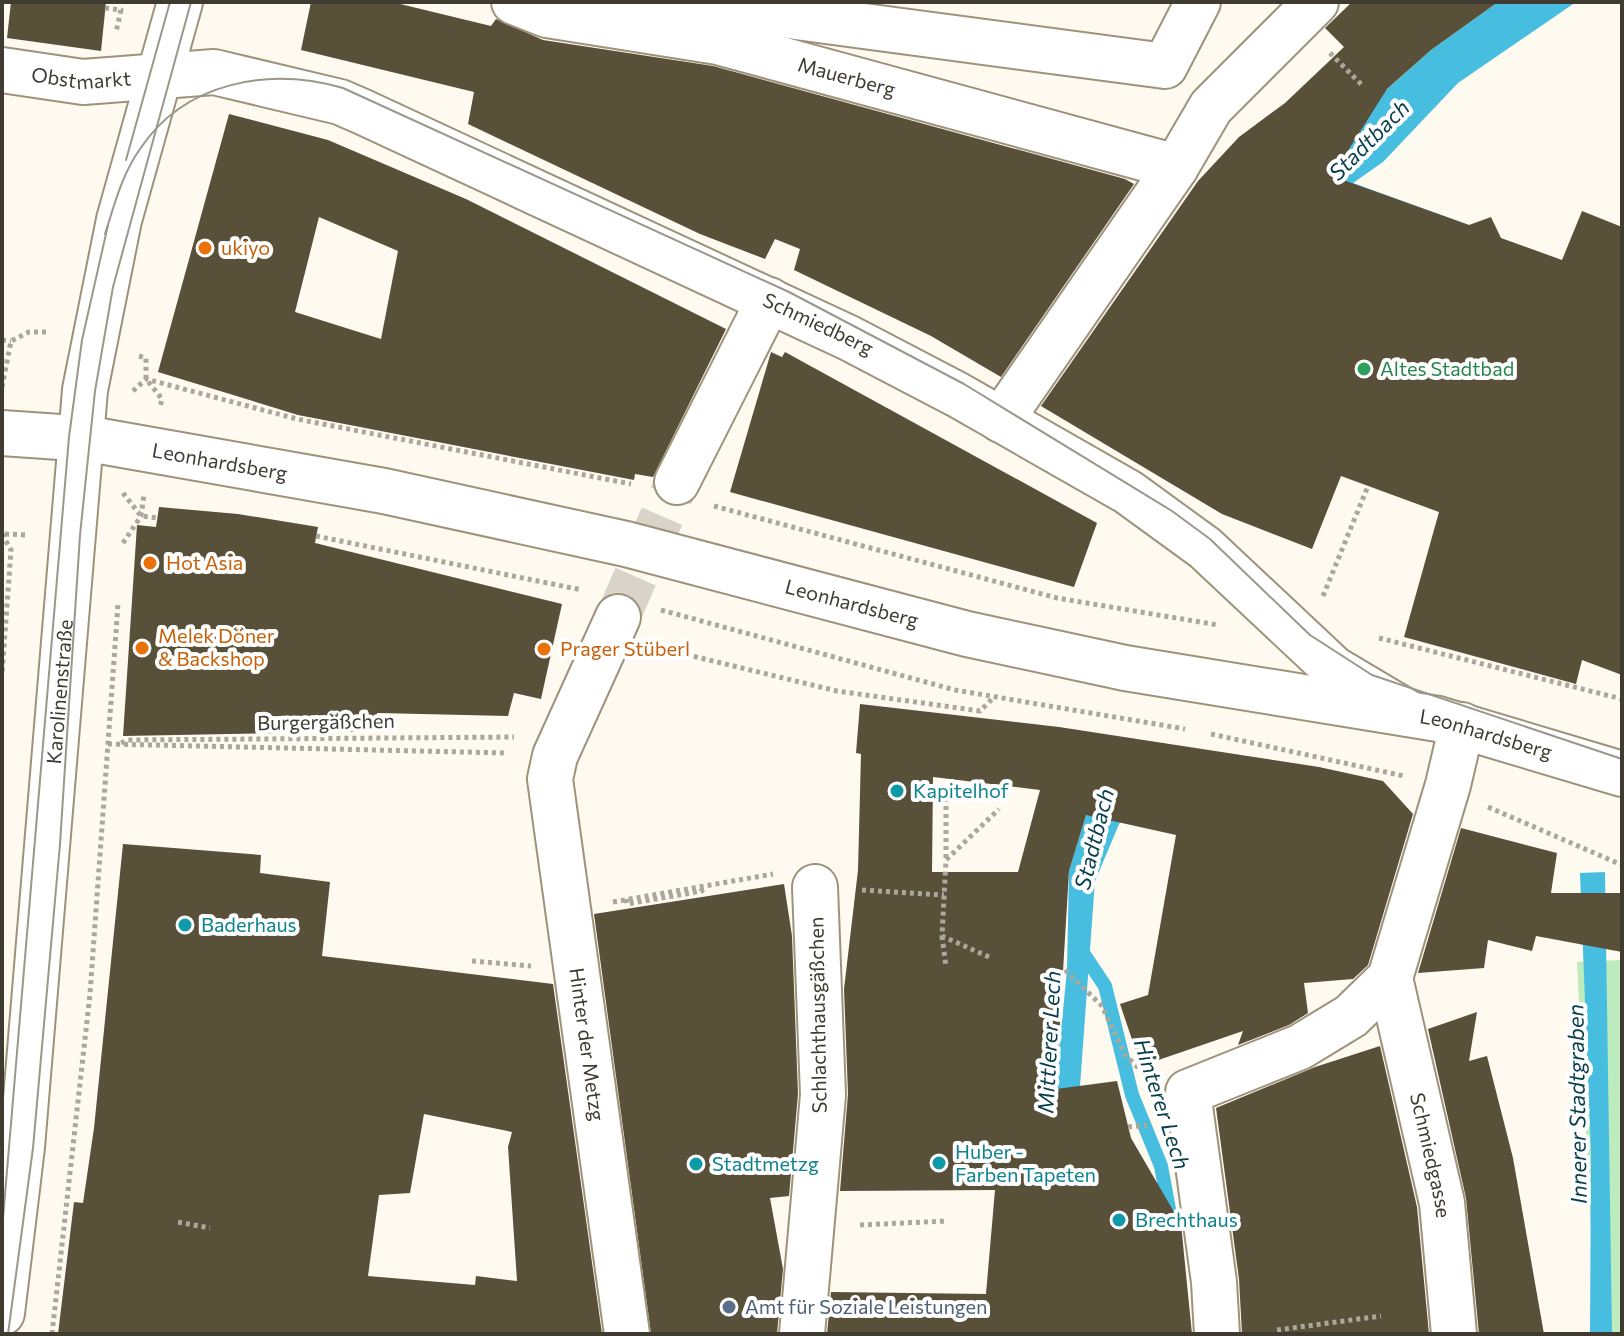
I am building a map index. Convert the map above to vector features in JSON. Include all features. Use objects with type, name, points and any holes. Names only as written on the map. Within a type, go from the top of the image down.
[{"type":"street","name":"Karolinenstraße","points":[[2,1313],[22,1147],[79,438],[103,285],[180,2]]},
{"type":"street","name":"Mauerberg","points":[[514,2],[547,15],[718,42],[1176,167]]},
{"type":"street","points":[[619,2],[781,15],[1165,66],[1198,2]]},
{"type":"street","points":[[1001,420],[1176,167],[1211,107],[1316,2]]},
{"type":"street","name":"Obstmarkt","points":[[2,70],[83,82],[160,77]]},
{"type":"street","name":"Schmiedberg","points":[[160,77],[214,72],[340,102],[849,338],[1001,420],[1167,519],[1241,579],[1334,669],[1408,713]]},
{"type":"street","points":[[672,490],[769,300]]},
{"type":"street","name":"Leonhardsberg","points":[[2,433],[79,438],[384,491],[611,541],[967,634],[1125,668],[1408,713],[1462,725],[1622,774]]},
{"type":"street","name":"Hinter der Metzg","points":[[627,1334],[550,779],[532,749],[629,616]]},
{"type":"street","name":"Schmiedgasse","points":[[1217,1334],[1214,1282],[1188,1092],[1300,1047],[1351,1016],[1390,978],[1446,790],[1462,725]]},
{"type":"street","name":"Schlachthausgäßchen","points":[[802,1334],[823,1095],[815,887]]},
{"type":"street","name":"Schmiedgasse","points":[[1390,978],[1442,1203],[1454,1334]]},
{"type":"path","points":[[2,340],[11,341],[29,332],[45,331]]},
{"type":"path","points":[[2,388],[11,341]]},
{"type":"path","points":[[146,358],[146,379],[162,399]]},
{"type":"path","points":[[146,379],[297,419],[672,490],[1057,598],[1120,611]]},
{"type":"path","points":[[1320,604],[1368,486]]},
{"type":"path","points":[[122,553],[123,537],[141,516],[158,518]]},
{"type":"path","points":[[3,533],[15,536]]},
{"type":"path","points":[[2,674],[11,550],[3,533]]},
{"type":"path","points":[[316,536],[432,557],[629,616],[837,691],[980,711],[994,698]]},
{"type":"path","points":[[52,1334],[90,994],[119,601]]},
{"type":"path","points":[[629,616],[994,698],[1213,734],[1410,777],[1622,865]]},
{"type":"path","name":"Burgergäßchen","points":[[116,745],[128,740],[532,749]]},
{"type":"path","points":[[108,744],[532,749]]},
{"type":"path","points":[[946,795],[942,936],[946,967]]},
{"type":"path","points":[[946,860],[999,809]]},
{"type":"path","points":[[569,909],[783,872],[815,887],[944,895]]},
{"type":"path","points":[[626,899],[627,904],[665,900],[702,891],[701,887]]},
{"type":"path","points":[[942,936],[989,957]]},
{"type":"path","points":[[1065,970],[1102,1006],[1125,1055],[1141,1073]]},
{"type":"path","points":[[811,1227],[947,1221]]},
{"type":"path","points":[[178,1222],[210,1228]]},
{"type":"path","points":[[1277,1330],[1381,1316]]},
{"type":"green space","points":[[1622,960],[1622,1334],[1596,1334],[1577,962]]},
{"type":"water","name":"Stadtbach","points":[[1498,2],[1576,2],[1458,83],[1383,162],[1353,183],[1469,225],[1251,280],[1385,91],[1431,50]]},
{"type":"water","name":"Stadtbach","points":[[1091,798],[1120,822],[1095,881],[1080,1086],[1036,1334],[1052,1083],[1057,1071],[1067,970],[1069,871]]},
{"type":"water","points":[[1605,872],[1612,1334],[1590,1334],[1591,1155],[1580,873]]},
{"type":"building","points":[[11,2],[106,2],[101,51],[7,38]]},
{"type":"building","points":[[311,2],[392,2],[491,26],[496,19],[543,40],[713,66],[1134,184],[1001,377],[931,336],[794,270],[800,249],[775,239],[765,259],[700,234],[468,124],[474,92],[301,50]]},
{"type":"building","points":[[1352,2],[1498,2],[1431,50],[1387,89],[1332,176],[1469,225],[1491,217],[1501,238],[1562,260],[1582,211],[1622,227],[1622,675],[1582,660],[1576,684],[1404,637],[1439,512],[1341,476],[1312,549],[1222,514],[1041,406],[1198,181],[1239,137],[1285,103],[1344,47],[1325,28]]},
{"type":"building","points":[[229,114],[328,140],[466,199],[726,329],[653,477],[635,474],[634,480],[298,415],[158,372]],"holes":[[[319,217],[398,251],[381,339],[295,312]]]},
{"type":"building","points":[[771,352],[782,357],[785,352],[1097,523],[1074,587],[730,492]]},
{"type":"building","points":[[159,507],[238,514],[318,527],[315,543],[562,604],[541,699],[514,693],[508,716],[377,713],[377,731],[123,736],[137,525],[156,527]]},
{"type":"building","points":[[860,704],[1059,727],[1319,767],[1383,781],[1413,814],[1368,965],[1353,979],[1304,983],[1308,1013],[1289,1025],[1238,1045],[1243,1031],[1141,1066],[1120,1004],[1148,995],[1176,835],[1086,815],[1069,871],[1056,1089],[1117,1081],[1131,1138],[1181,1224],[1192,1334],[827,1334],[831,1292],[986,1294],[995,1190],[840,1191],[848,1094],[844,989],[858,870],[861,754],[856,753]],"holes":[[[933,777],[1040,790],[1018,872],[932,872]]]},
{"type":"building","points":[[1461,828],[1557,853],[1551,893],[1622,893],[1622,952],[1536,936],[1532,951],[1488,940],[1484,968],[1418,973]]},
{"type":"building","points":[[123,844],[261,855],[260,873],[330,882],[322,956],[553,984],[602,1334],[58,1334],[74,1202],[83,1203],[94,1128]],"holes":[[[424,1114],[512,1132],[508,1147],[517,1281],[476,1276],[475,1285],[368,1276],[379,1195],[410,1193]]]},
{"type":"building","name":"Stadtmetzg","points":[[784,884],[792,936],[798,1094],[789,1196],[770,1198],[783,1269],[777,1334],[651,1334],[594,914]]},
{"type":"building","points":[[1477,1012],[1469,1061],[1487,1056],[1513,1158],[1544,1334],[1479,1334],[1466,1198],[1428,1029]]},
{"type":"building","points":[[1380,1046],[1417,1207],[1429,1334],[1242,1334],[1239,1279],[1216,1108],[1315,1067]]},
{"type":"waterway","name":"Hinterer Lech","points":[[1079,947],[1105,986],[1132,1095],[1161,1166],[1171,1220]]},
{"type":"tunnel","points":[[618,617],[677,482]]},
{"type":"tram line","points":[[126,160],[170,2]]},
{"type":"tram line","points":[[8,1334],[33,1148],[60,844],[80,535],[95,391],[113,287],[191,2]]},
{"type":"tram line","points":[[105,234],[128,169],[159,126],[180,108],[205,94],[259,80],[287,79],[343,88],[789,292],[964,384],[1172,511],[1210,539],[1310,635],[1372,675],[1622,759]]},
{"type":"tram line","points":[[2,1230],[69,437],[82,340],[108,225]]},
{"type":"place","name":"ukiyo","points":[[205,248]]},
{"type":"place","name":"Altes Stadtbad","points":[[1364,369]]},
{"type":"place","name":"Hot Asia","points":[[150,563]]},
{"type":"place","name":"Melek Döner & Backshop","points":[[142,648]]},
{"type":"place","name":"Prager Stüberl","points":[[544,649]]},
{"type":"place","name":"Kapitelhof","points":[[897,791]]},
{"type":"place","name":"Baderhaus","points":[[185,925]]},
{"type":"place","name":"Huber - Farben Tapeten","points":[[939,1163]]},
{"type":"place","name":"Stadtmetzg","points":[[696,1164]]},
{"type":"place","name":"Brechthaus","points":[[1119,1220]]},
{"type":"place","name":"Amt für Soziale Leistungen","points":[[729,1307]]},
{"type":"water label","name":"Mittlerer Lech","points":[[1049,1042]]},
{"type":"water label","name":"Innerer Stadtgraben","points":[[1577,1104]]}]
